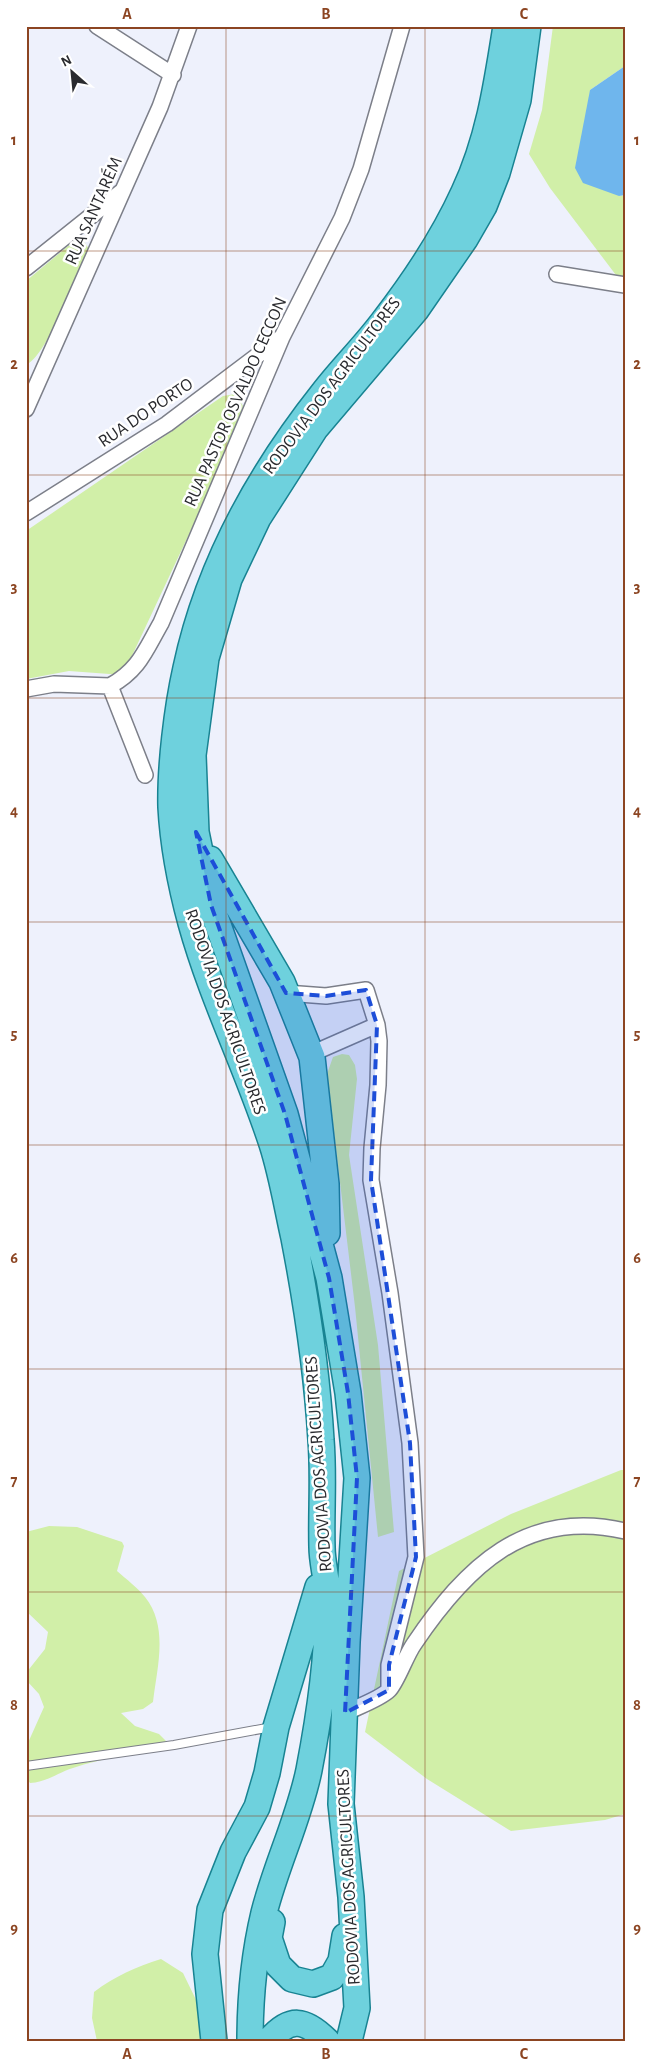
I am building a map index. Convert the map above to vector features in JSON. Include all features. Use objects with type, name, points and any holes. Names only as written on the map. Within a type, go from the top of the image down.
[{"type":"main road","name":"RODOVIA DOS AGRICULTORES","points":[[250,2041],[252,1988],[263,1916],[281,1858],[299,1811],[315,1736],[327,1633],[327,1585],[322,1552],[324,1490],[321,1434],[308,1309],[283,1184],[272,1144],[221,1009],[192,923],[175,842],[171,802],[178,709],[186,665],[203,603],[228,539],[267,469],[324,392],[385,320],[440,237],[463,195],[480,154],[495,97],[506,26]]},
{"type":"main road","name":"RODOVIA DOS AGRICULTORES","points":[[350,2041],[357,2008],[351,1897],[341,1804],[357,1478],[348,1394],[329,1278],[285,1114],[211,905],[196,832],[193,755],[206,658],[229,579],[258,518],[316,429],[416,310],[484,206],[518,100],[528,26]]},
{"type":"main road","points":[[196,832],[223,884],[282,982],[311,1054],[326,1184],[329,1278]]},
{"type":"main road","points":[[214,2041],[205,1954],[210,1910],[233,1852],[257,1807],[268,1773],[276,1727],[318,1593],[322,1552]]},
{"type":"main road","points":[[281,1858],[269,1938],[278,1965],[292,1979],[313,1984],[332,1977],[341,1961],[351,1897]]},
{"type":"main road","points":[[269,2041],[277,2032],[289,2024],[306,2024],[327,2041]]},
{"type":"street","points":[[97,26],[173,75]]},
{"type":"street","name":"RUA SANTARÉM","points":[[26,410],[31,387],[124,190],[173,75],[189,26]]},
{"type":"street","name":"RUA PASTOR OSVALDO CECCON","points":[[110,686],[128,676],[144,655],[161,623],[282,336],[342,218],[361,169],[402,26]]},
{"type":"street","points":[[26,268],[124,190]]},
{"type":"street","points":[[557,274],[625,285]]},
{"type":"street","name":"RUA DO PORTO","points":[[26,513],[160,428],[282,336]]},
{"type":"street","points":[[26,689],[54,684],[110,686],[144,775]]},
{"type":"street","points":[[286,993],[326,996],[366,990],[378,1025],[378,1085],[372,1148],[372,1180],[410,1443],[416,1558],[390,1665],[389,1690]]},
{"type":"street","points":[[311,1054],[378,1025]]},
{"type":"street","points":[[345,1713],[389,1690],[410,1649],[433,1616],[460,1583],[495,1553],[529,1535],[553,1528],[580,1524],[625,1531]]},
{"type":"lane","points":[[26,1766],[174,1745],[276,1727]]},
{"type":"highlighted area","points":[[196,832],[286,993],[326,996],[366,990],[377,1025],[371,1180],[410,1443],[416,1557],[389,1665],[389,1690],[345,1713],[357,1478],[348,1393],[329,1278],[285,1114],[211,905]]},
{"type":"green space","points":[[553,26],[625,26],[625,66],[590,90],[619,196],[625,195],[625,287],[550,188],[529,154],[542,110]]},
{"type":"green space","points":[[83,240],[89,249],[61,313],[35,358],[26,365],[26,281],[74,241]]},
{"type":"green space","points":[[235,394],[243,406],[221,466],[123,675],[69,671],[26,679],[26,531],[223,396]]},
{"type":"green space","points":[[342,1054],[349,1055],[355,1065],[357,1079],[349,1155],[378,1345],[394,1532],[378,1537],[355,1307],[327,1074],[333,1057]]},
{"type":"green space","points":[[625,1470],[625,1814],[605,1820],[511,1831],[427,1779],[365,1732],[399,1571],[511,1514]]},
{"type":"green space","points":[[49,1526],[77,1527],[122,1542],[124,1546],[117,1571],[145,1597],[152,1609],[157,1621],[159,1634],[159,1661],[153,1702],[143,1709],[121,1713],[135,1726],[159,1734],[167,1742],[144,1750],[85,1764],[42,1781],[30,1783],[26,1778],[27,1745],[44,1707],[39,1694],[27,1681],[26,1673],[45,1649],[48,1632],[26,1611],[26,1532]]},
{"type":"green space","points":[[161,1959],[183,1973],[216,2041],[97,2041],[92,2018],[94,1992],[126,1972]]},
{"type":"water","points":[[625,66],[625,195],[619,196],[583,183],[575,168],[590,90]]}]
